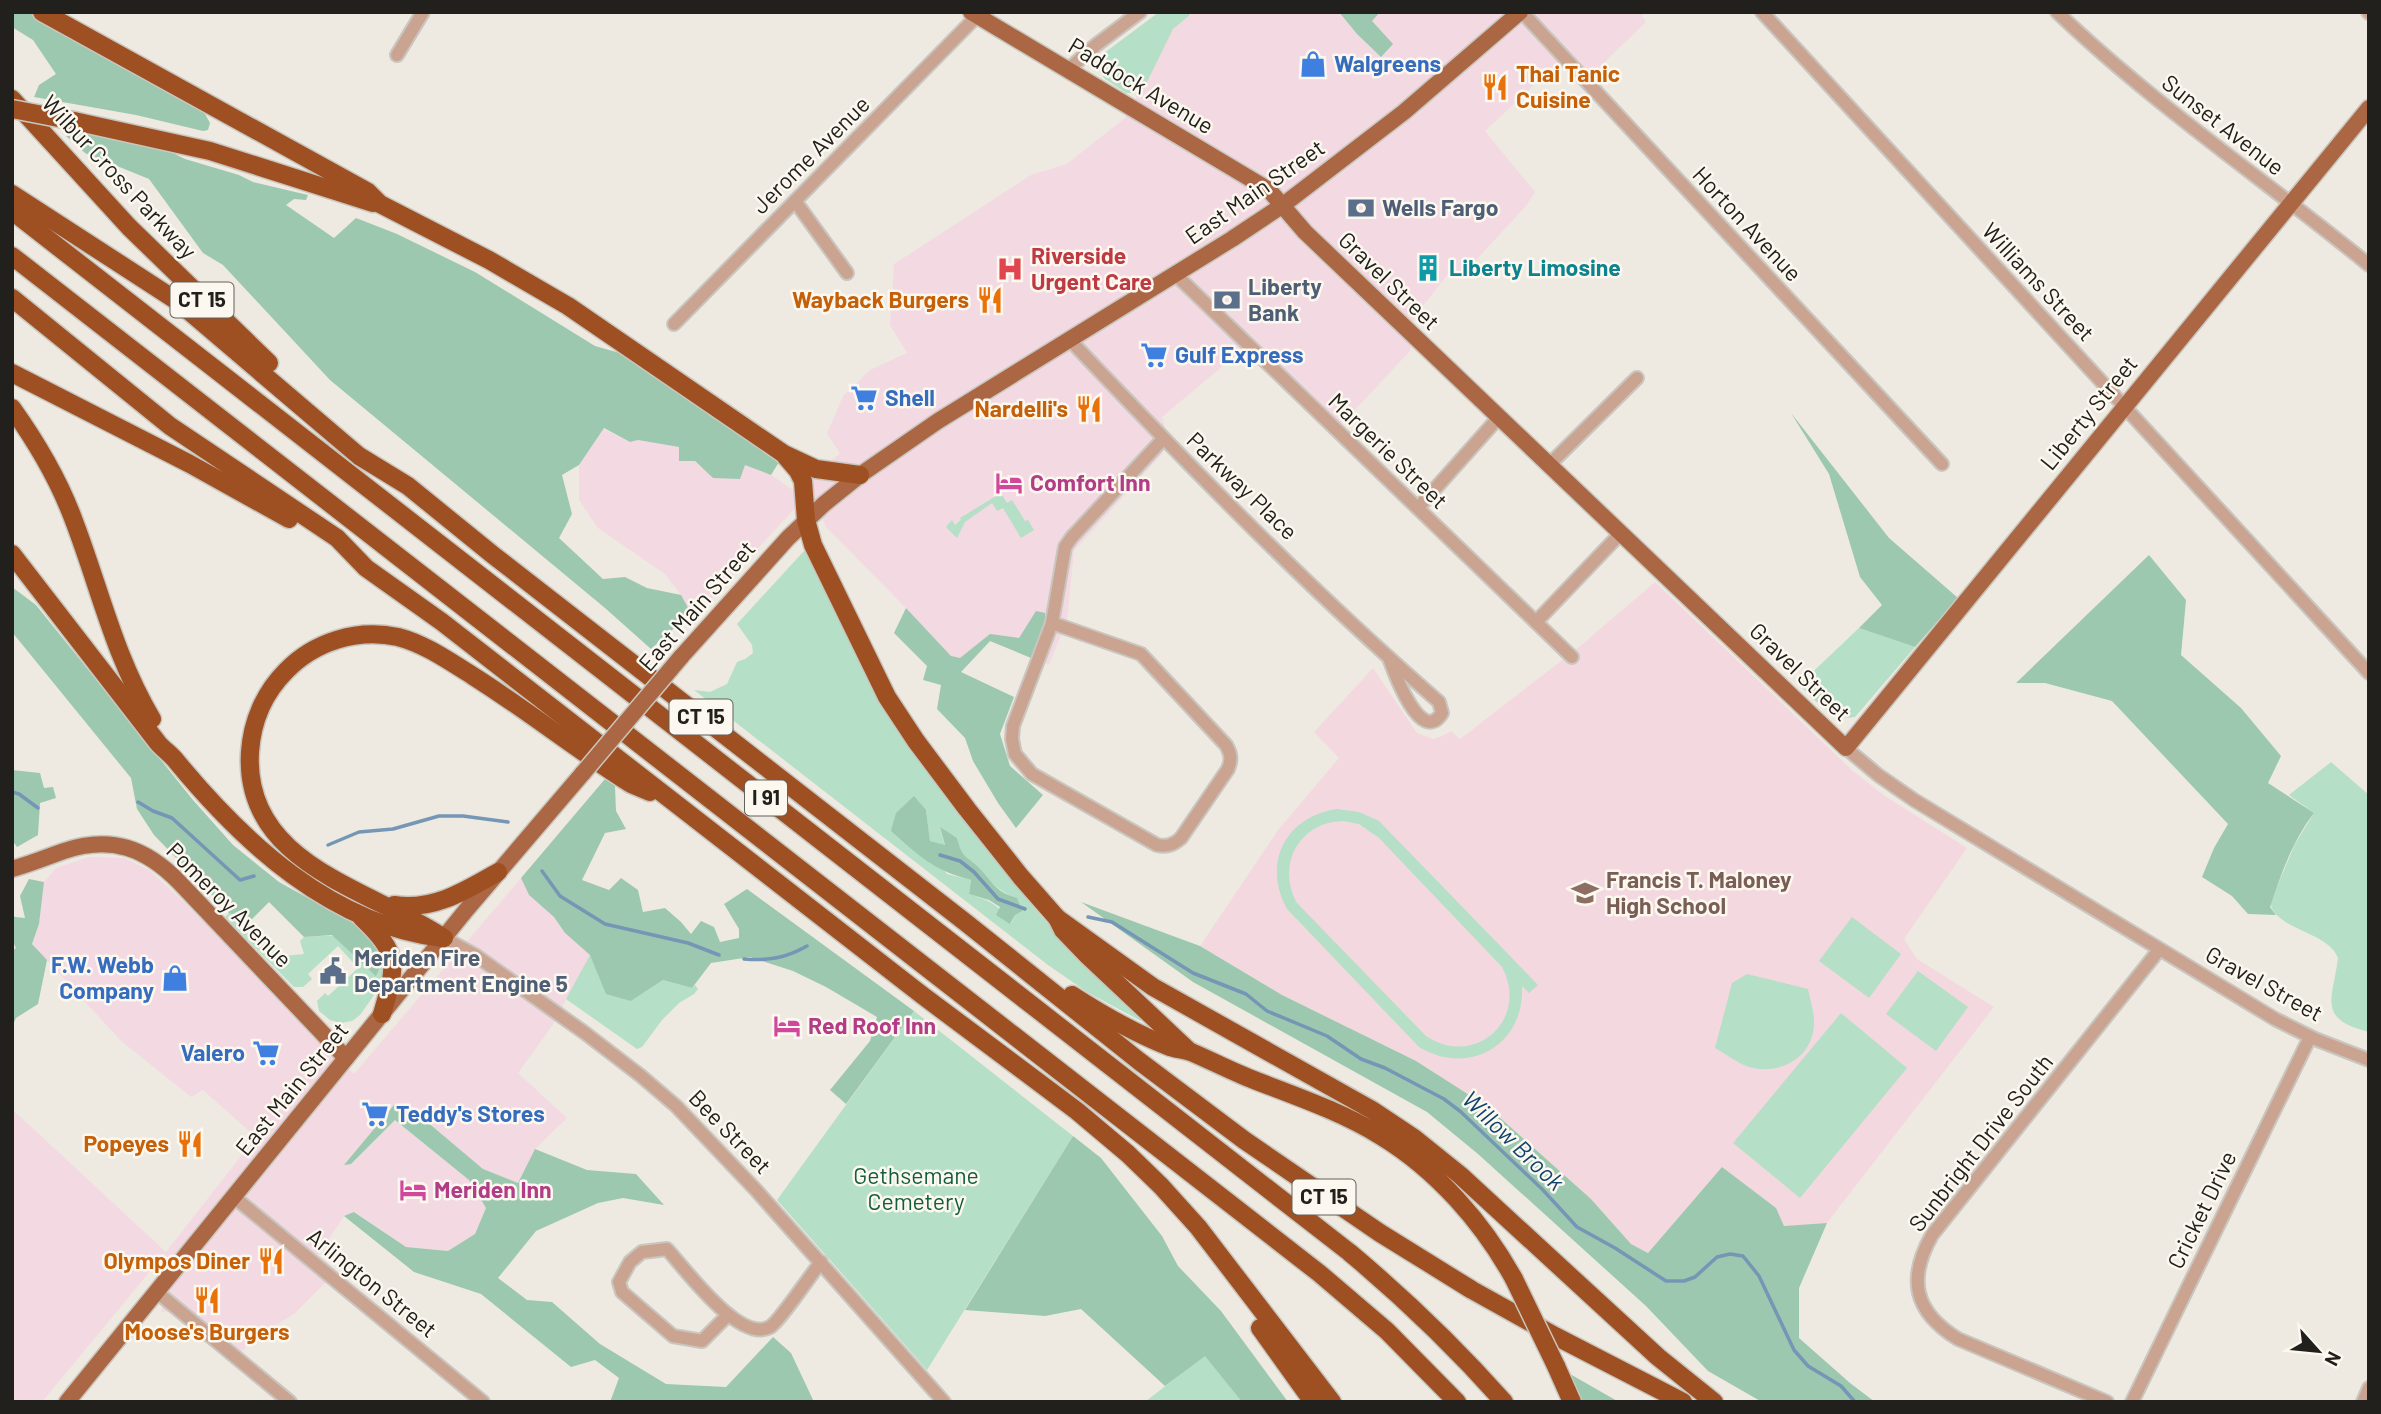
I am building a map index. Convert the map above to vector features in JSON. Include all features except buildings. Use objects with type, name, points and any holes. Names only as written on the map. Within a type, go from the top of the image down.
[{"type":"highway","points":[[42,12],[368,192],[380,204],[489,260],[568,306],[784,454],[816,469],[860,475]]},
{"type":"highway","name":"Wilbur Cross Parkway","points":[[12,99],[104,201],[191,289],[270,364],[408,486]]},
{"type":"highway","points":[[12,109],[210,151],[284,173],[364,202],[380,204]]},
{"type":"highway","points":[[12,194],[177,302],[359,456],[408,486]]},
{"type":"highway","name":"I 91","points":[[12,211],[1349,1252],[1406,1301],[1504,1402]]},
{"type":"highway","name":"I 91","points":[[12,257],[1319,1273],[1387,1331],[1457,1402]]},
{"type":"highway","points":[[12,298],[170,426],[337,538],[366,568]]},
{"type":"highway","points":[[12,373],[239,490],[366,568],[442,622],[1106,1135],[1156,1181],[1198,1227],[1332,1402]]},
{"type":"highway","points":[[12,408],[34,441],[61,491],[74,521],[122,662],[174,759]]},
{"type":"highway","points":[[784,454],[803,481],[806,520],[813,545],[873,671],[894,707],[979,824],[1057,918],[1063,930],[1189,1051]]},
{"type":"highway","name":"CT 15","points":[[408,486],[1203,1110],[1330,1200],[1493,1303],[1683,1402]]},
{"type":"highway","points":[[12,554],[158,743],[250,841],[299,879],[348,908],[415,935],[444,938]]},
{"type":"highway","points":[[444,938],[420,922],[327,876],[290,849],[266,819],[253,785],[250,750],[256,719],[275,683],[306,654],[344,638],[372,635],[401,638],[422,646],[503,695],[631,784],[667,797]]},
{"type":"highway","points":[[380,903],[408,906],[433,904],[459,894],[498,872]]},
{"type":"highway","points":[[348,908],[380,936],[391,955],[392,973],[382,1014]]},
{"type":"highway","points":[[1057,918],[1161,993],[1372,1110],[1414,1138],[1460,1175],[1658,1357],[1714,1402]]},
{"type":"highway","points":[[995,946],[1021,957],[1069,993],[1110,1018],[1170,1046],[1189,1051],[1232,1072],[1346,1117],[1393,1144],[1457,1200],[1493,1244],[1514,1279],[1572,1402]]},
{"type":"highway","points":[[1198,1227],[1221,1273],[1313,1402]]},
{"type":"main road","name":"East Main Street","points":[[67,1402],[498,872],[720,612],[806,520],[860,475],[938,421],[1283,205],[1405,112],[1521,12]]},
{"type":"main road","name":"Paddock Avenue","points":[[974,14],[1263,186],[1283,205]]},
{"type":"main road","name":"Liberty Street","points":[[1846,748],[2369,108]]},
{"type":"main road","name":"Gravel Street","points":[[1283,205],[1304,232],[1846,748]]},
{"type":"main road","name":"Pomeroy Avenue","points":[[12,869],[67,850],[96,844],[126,848],[147,856],[179,882],[346,1058]]},
{"type":"street","points":[[397,55],[424,12]]},
{"type":"street","points":[[1069,69],[1140,12]]},
{"type":"street","name":"Horton Avenue","points":[[1521,12],[1942,464]]},
{"type":"street","name":"Williams Street","points":[[1762,12],[2369,673]]},
{"type":"street","name":"Sunset Avenue","points":[[2057,12],[2139,86],[2369,265]]},
{"type":"street","name":"Jerome Avenue","points":[[674,324],[974,14]]},
{"type":"street","points":[[795,201],[847,273]]},
{"type":"street","name":"Margerie Street","points":[[1175,274],[1572,657]]},
{"type":"street","name":"Parkway Place","points":[[1070,340],[1163,439],[1389,658],[1439,702],[1442,709],[1437,720],[1429,722],[1422,719],[1405,698],[1389,658]]},
{"type":"street","points":[[1549,465],[1637,378]]},
{"type":"street","points":[[1418,508],[1499,417]]},
{"type":"street","points":[[1052,623],[1141,654],[1230,752],[1228,769],[1181,838],[1174,844],[1157,845],[1032,774],[1015,754],[1012,739],[1013,726],[1052,623],[1065,547],[1163,439]]},
{"type":"street","points":[[1536,622],[1620,533]]},
{"type":"street","name":"Gravel Street","points":[[1846,748],[1885,780],[1922,805],[2159,950],[2275,1019],[2310,1037],[2369,1060]]},
{"type":"street","name":"Bee Street","points":[[444,938],[504,975],[659,1091],[719,1149],[944,1402]]},
{"type":"street","name":"Sunbright Drive South","points":[[2108,1402],[1958,1339],[1944,1330],[1934,1322],[1920,1295],[1918,1264],[1933,1235],[2159,950]]},
{"type":"street","name":"Cricket Drive","points":[[2132,1402],[2310,1037]]},
{"type":"street","name":"Arlington Street","points":[[234,1197],[483,1402]]},
{"type":"street","points":[[728,1315],[702,1341],[674,1336],[622,1293],[620,1282],[629,1262],[642,1252],[667,1249],[728,1315],[742,1325],[758,1330],[772,1326],[821,1262]]},
{"type":"street","points":[[157,1292],[290,1402]]},
{"type":"street","points":[[2363,1402],[2369,1388]]},
{"type":"shaded area","points":[[1194,12],[1339,12],[1357,34],[1380,12],[1646,12],[1642,16],[1646,22],[1592,74],[1558,62],[1485,131],[1535,192],[1526,206],[1463,274],[1449,273],[1414,317],[1410,351],[1340,426],[1248,345],[1162,417],[1166,432],[1162,454],[1074,551],[1067,620],[1049,665],[991,641],[961,672],[951,656],[826,527],[811,491],[695,616],[665,574],[598,528],[579,500],[579,465],[603,429],[630,442],[638,440],[679,447],[713,478],[745,465],[771,475],[796,492],[840,453],[827,434],[843,396],[870,370],[907,353],[890,325],[894,264],[1031,175],[1067,164],[1125,118],[1173,29]]},
{"type":"shaded area","name":"Francis T. Maloney High School","points":[[1655,582],[1853,771],[1885,796],[1967,848],[1904,939],[1917,959],[1994,1007],[1827,1223],[1784,1226],[1722,1167],[1648,1253],[1631,1244],[1591,1199],[1488,1107],[1415,1061],[1282,995],[1200,946],[1278,830],[1339,758],[1314,732],[1373,668],[1417,733],[1433,739],[1451,731],[1460,739],[1579,647]]},
{"type":"shaded area","points":[[89,857],[124,858],[149,870],[354,1074],[521,878],[529,895],[590,955],[552,1026],[518,1073],[567,1118],[535,1149],[518,1183],[483,1169],[419,1115],[394,1105],[351,1164],[395,1120],[469,1180],[486,1208],[475,1234],[448,1251],[406,1247],[355,1212],[344,1216],[318,1255],[337,1271],[294,1314],[266,1331],[260,1331],[233,1362],[171,1311],[162,1312],[165,1253],[42,1402],[12,1402],[12,1109],[166,1252],[256,1137],[203,1090],[191,1097],[121,1041],[32,944],[39,924],[44,882],[56,868]]},
{"type":"green space","points":[[12,12],[30,12],[189,101],[205,114],[210,123],[208,130],[34,97],[39,85],[56,74],[33,40],[12,27]]},
{"type":"green space","points":[[1159,12],[1186,12],[1190,15],[1173,29],[1144,88],[1136,93],[1126,93],[1105,79],[1096,67],[1099,57]]},
{"type":"green space","points":[[1339,12],[1380,12],[1372,21],[1393,44],[1381,57]]},
{"type":"green space","points":[[85,132],[165,149],[185,159],[239,175],[253,182],[308,195],[306,200],[294,199],[286,205],[334,238],[356,218],[397,234],[475,272],[595,346],[634,357],[779,462],[771,475],[745,465],[740,479],[713,478],[695,461],[679,461],[679,447],[638,440],[630,442],[604,428],[579,465],[562,475],[572,514],[559,538],[603,579],[625,577],[647,588],[681,595],[691,613],[651,649],[330,380],[223,265],[203,253],[149,179],[85,153],[66,136]]},
{"type":"green space","points":[[1791,413],[1889,538],[1958,598],[1915,647],[1859,628],[1882,605],[1860,577],[1829,474]]},
{"type":"green space","points":[[1001,493],[1007,503],[1012,500],[1034,530],[1021,538],[1003,508],[997,511],[992,503],[965,522],[957,538],[946,527],[952,520],[955,525],[960,518]]},
{"type":"green space","points":[[804,551],[808,553],[965,818],[1040,915],[1070,948],[1142,1017],[1141,1021],[1087,992],[1048,965],[694,690],[710,692],[727,684],[737,662],[753,653],[752,645],[737,624]],"holes":[[[926,810],[930,841],[945,846],[940,828],[957,838],[963,855],[1010,896],[1015,915],[1011,924],[993,904],[969,894],[971,880],[947,874],[896,813]]]},
{"type":"green space","points":[[2149,555],[2186,600],[2181,655],[2241,708],[2281,756],[2268,783],[2314,813],[2294,846],[2279,882],[2270,907],[2276,915],[2248,914],[2232,896],[2202,877],[2228,824],[2112,701],[2045,683],[2016,683]]},
{"type":"green space","points":[[12,587],[36,605],[193,800],[233,845],[279,882],[360,927],[375,942],[381,965],[376,976],[332,935],[304,937],[269,902],[250,921],[229,913],[154,835],[137,809],[131,778],[12,632]]},
{"type":"green space","points":[[906,608],[951,656],[960,658],[990,634],[1019,638],[1036,611],[1045,613],[1045,623],[1031,658],[990,641],[961,672],[1014,697],[1000,734],[1010,766],[1043,795],[1016,828],[973,761],[965,738],[937,709],[941,685],[923,680],[927,666],[894,633]]},
{"type":"green space","points":[[1859,628],[1915,647],[1855,717],[1847,718],[1831,713],[1799,685]]},
{"type":"green space","points":[[2331,762],[2369,795],[2369,1032],[2352,1027],[2335,1014],[2332,996],[2338,958],[2332,949],[2314,936],[2282,920],[2270,903],[2295,844],[2314,813],[2289,795]]},
{"type":"green space","points":[[12,770],[40,773],[44,788],[53,787],[56,798],[40,803],[38,835],[17,847],[12,840]]},
{"type":"green space","points":[[605,779],[615,786],[616,811],[626,829],[605,833],[582,880],[609,890],[621,878],[638,890],[643,912],[665,908],[691,934],[701,921],[714,927],[720,942],[739,938],[739,929],[724,904],[747,889],[914,1011],[846,1104],[830,1090],[870,1041],[877,1017],[793,971],[750,957],[711,963],[692,988],[663,980],[631,1001],[606,994],[590,955],[529,895],[521,878]]},
{"type":"green space","points":[[914,796],[926,810],[930,841],[945,845],[940,827],[957,838],[965,856],[999,890],[1017,898],[1022,911],[1015,915],[1010,924],[996,915],[1000,907],[989,900],[969,894],[971,880],[946,872],[927,861],[891,831],[896,813]]},
{"type":"green space","points":[[1337,809],[1359,812],[1379,821],[1538,985],[1529,993],[1522,986],[1520,1007],[1514,1025],[1504,1039],[1490,1050],[1457,1058],[1438,1055],[1419,1047],[1287,909],[1280,892],[1278,859],[1292,832],[1319,814]],"holes":[[[1343,821],[1359,824],[1379,838],[1502,967],[1509,986],[1509,1004],[1503,1020],[1493,1033],[1479,1042],[1462,1046],[1444,1045],[1426,1036],[1297,903],[1289,874],[1296,848],[1304,837],[1328,823]]]},
{"type":"green space","points":[[29,879],[44,882],[39,924],[32,944],[47,960],[38,1004],[16,1018],[12,1027],[12,951],[16,948],[12,940],[12,914],[25,918],[20,896]]},
{"type":"green space","points":[[1081,902],[1200,946],[1282,995],[1416,1061],[1488,1107],[1591,1199],[1631,1244],[1648,1253],[1722,1167],[1776,1208],[1784,1226],[1827,1223],[1799,1288],[1799,1338],[1875,1402],[1762,1402],[1708,1371],[1646,1306],[1478,1154],[1427,1112],[1193,982]]},
{"type":"green space","points":[[229,913],[250,921],[284,956],[304,954],[300,941],[304,937],[336,936],[367,941],[385,952],[384,981],[360,1015],[352,1021],[341,1023],[330,1020],[319,1011],[317,1001],[325,993],[328,996],[358,968],[338,946],[308,974],[312,979],[303,987],[294,987],[225,917]]},
{"type":"green space","points":[[1852,917],[1901,954],[1869,998],[1819,961]]},
{"type":"green space","points":[[590,955],[631,1001],[663,980],[692,988],[695,985],[698,989],[679,1003],[642,1047],[637,1049],[566,999]]},
{"type":"green space","points":[[1918,971],[1968,1007],[1936,1051],[1886,1014]]},
{"type":"green space","points":[[1747,974],[1808,989],[1814,1017],[1813,1034],[1809,1045],[1794,1061],[1772,1069],[1761,1069],[1749,1067],[1715,1048],[1732,983]]},
{"type":"green space","name":"Gethsemane Cemetery","points":[[914,1011],[1073,1136],[927,1370],[777,1200]]},
{"type":"green space","points":[[1841,1013],[1907,1068],[1800,1198],[1733,1143]]},
{"type":"green space","points":[[394,1105],[419,1115],[483,1169],[518,1183],[535,1149],[587,1170],[636,1174],[664,1205],[623,1198],[598,1203],[536,1231],[498,1278],[527,1300],[552,1302],[600,1344],[666,1384],[726,1387],[773,1337],[791,1353],[814,1402],[610,1402],[619,1378],[595,1360],[571,1367],[481,1294],[414,1272],[344,1216],[354,1212],[406,1247],[448,1251],[475,1234],[486,1208],[469,1180],[395,1120],[351,1164],[344,1165]]},
{"type":"green space","points":[[1073,1136],[1101,1158],[1162,1236],[1178,1266],[1221,1311],[1288,1402],[1242,1402],[1205,1356],[1165,1386],[1081,1309],[1045,1316],[965,1310]]},
{"type":"green space","points":[[1205,1355],[1242,1402],[1145,1402]]},
{"type":"green space","points":[[1570,1374],[1619,1402],[1583,1402]]},
{"type":"waterway","name":"Willow Brook","points":[[12,792],[38,808]]},
{"type":"waterway","name":"Willow Brook","points":[[138,802],[172,818],[240,880],[254,876]]},
{"type":"waterway","name":"Willow Brook","points":[[328,845],[359,832],[393,829],[439,816],[508,822]]},
{"type":"waterway","name":"Willow Brook","points":[[940,855],[960,861],[974,872],[998,899],[1025,909]]},
{"type":"waterway","name":"Willow Brook","points":[[542,871],[560,896],[605,924],[688,943],[719,955]]},
{"type":"waterway","name":"Willow Brook","points":[[1088,917],[1112,922],[1193,973],[1246,994],[1267,1011],[1327,1036],[1361,1059],[1385,1068],[1444,1099],[1542,1189],[1577,1227],[1666,1281],[1684,1281],[1695,1277],[1717,1257],[1730,1254],[1743,1256],[1759,1276],[1794,1350],[1808,1366],[1841,1386],[1855,1402]]},
{"type":"waterway","name":"Willow Brook","points":[[744,959],[777,958],[807,946]]},
{"type":"place","name":"Walgreens","points":[[1313,64]]},
{"type":"place","name":"Thai Tanic Cuisine","points":[[1495,87]]},
{"type":"place","name":"Wells Fargo","points":[[1361,208]]},
{"type":"place","name":"Liberty Limosine","points":[[1428,268]]},
{"type":"place","name":"Riverside Urgent Care","points":[[1010,269]]},
{"type":"place","name":"Wayback Burgers","points":[[990,300]]},
{"type":"place","name":"Liberty Bank","points":[[1227,300]]},
{"type":"place","name":"Gulf Express","points":[[1154,355]]},
{"type":"place","name":"Shell","points":[[864,398]]},
{"type":"place","name":"Nardelli's","points":[[1089,409]]},
{"type":"place","name":"Comfort Inn","points":[[1009,483]]},
{"type":"place","name":"Francis T. Maloney High School","points":[[1585,893]]},
{"type":"place","name":"Meriden Fire Department Engine 5","points":[[333,971]]},
{"type":"place","name":"F.W. Webb Company","points":[[175,978]]},
{"type":"place","name":"Red Roof Inn","points":[[787,1026]]},
{"type":"place","name":"Valero","points":[[266,1053]]},
{"type":"place","name":"Teddy's Stores","points":[[375,1114]]},
{"type":"place","name":"Popeyes","points":[[190,1144]]},
{"type":"place","name":"Meriden Inn","points":[[413,1190]]},
{"type":"place","name":"Olympos Diner","points":[[271,1261]]},
{"type":"place","name":"Moose's Burgers","points":[[207,1300]]}]
